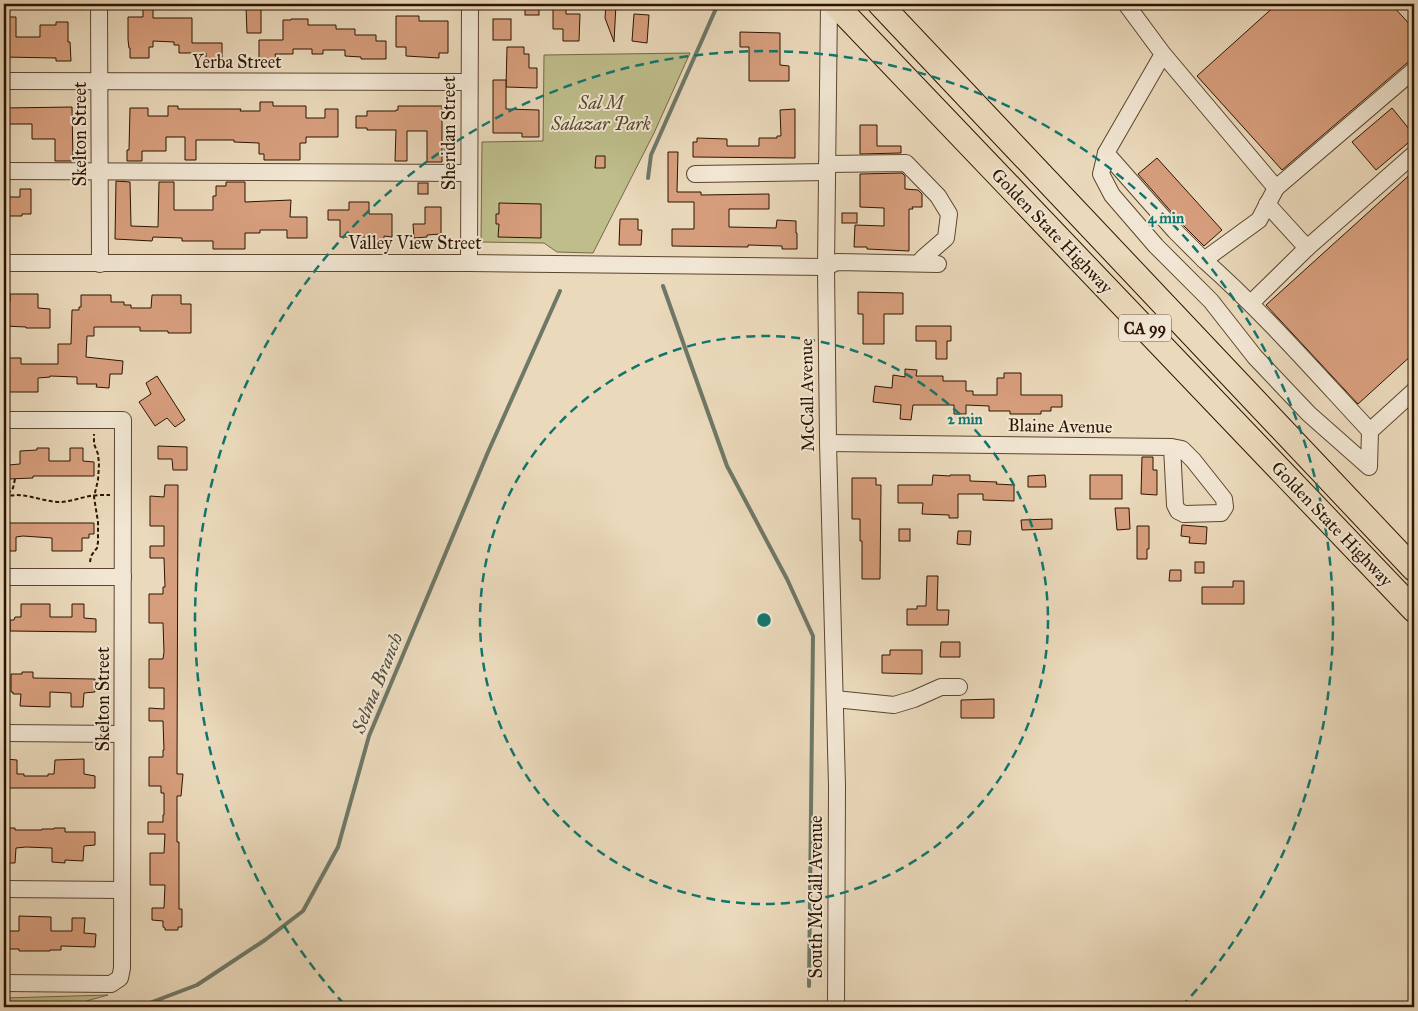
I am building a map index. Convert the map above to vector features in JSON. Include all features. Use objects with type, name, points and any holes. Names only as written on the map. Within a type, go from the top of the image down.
[{"type":"highway","name":"Golden State Highway","points":[[835,4],[1414,610]]},
{"type":"highway","name":"Golden State Highway","points":[[880,4],[1414,568]]},
{"type":"street","name":"Skelton Street","points":[[100,4],[100,264]]},
{"type":"street","name":"Sheridan Street","points":[[469,263],[470,4]]},
{"type":"street","name":"McCall Avenue","points":[[829,4],[826,267],[828,443],[837,786]]},
{"type":"street","points":[[1126,4],[1163,54],[1276,188]]},
{"type":"street","points":[[1106,153],[1175,231],[1251,303],[1370,431],[1369,468],[1309,414],[1255,357],[1211,301],[1156,246],[1112,195],[1101,174],[1106,153],[1163,54]]},
{"type":"street","points":[[1204,260],[1259,220],[1276,188],[1414,70]]},
{"type":"street","name":"Yerba Street","points":[[4,82],[470,82]]},
{"type":"street","points":[[1251,303],[1307,248],[1414,154]]},
{"type":"street","points":[[694,174],[906,163],[938,196],[949,214],[946,238],[922,258],[919,263]]},
{"type":"street","points":[[4,171],[469,173]]},
{"type":"street","points":[[1268,204],[1307,248]]},
{"type":"street","name":"Valley View Street","points":[[4,263],[469,263],[826,267],[837,262],[938,264]]},
{"type":"street","points":[[1370,431],[1414,391]]},
{"type":"street","name":"Skelton Street","points":[[4,420],[123,420],[122,968],[120,978],[111,984],[4,983]]},
{"type":"street","name":"Blaine Avenue","points":[[828,443],[1172,447]]},
{"type":"street","points":[[4,576],[123,577]]},
{"type":"street","points":[[834,699],[894,705],[914,699],[940,687],[959,687]]},
{"type":"street","points":[[4,733],[122,734]]},
{"type":"street","name":"South McCall Avenue","points":[[836,1007],[837,786]]},
{"type":"street","points":[[4,889],[122,890]]},
{"type":"path","points":[[90,565],[91,556],[97,548],[98,542],[98,519],[94,496],[99,472],[94,434]]},
{"type":"path","points":[[5,496],[13,488],[15,478]]},
{"type":"path","points":[[5,496],[28,496],[60,502],[111,495]]},
{"type":"green space","name":"Sal M Salazar Park","points":[[690,53],[654,133],[593,253],[557,252],[544,243],[481,242],[482,142],[543,141],[544,55]]},
{"type":"green space","points":[[108,995],[65,1007],[4,1007],[4,998]]},
{"type":"building","points":[[143,4],[153,4],[153,18],[192,18],[192,43],[222,43],[222,59],[206,59],[206,53],[179,53],[179,45],[174,45],[174,42],[153,41],[153,47],[149,47],[149,58],[130,58],[128,17],[143,17]]},
{"type":"building","points":[[525,4],[539,4],[539,15],[525,15]]},
{"type":"building","points":[[606,4],[616,4],[614,42],[605,18]]},
{"type":"building","points":[[1277,4],[1391,4],[1414,29],[1414,57],[1282,170],[1197,76]]},
{"type":"building","points":[[246,7],[261,7],[261,33],[247,33]]},
{"type":"building","points":[[553,9],[566,9],[566,14],[580,14],[579,41],[563,41],[563,29],[553,29]]},
{"type":"building","points":[[634,14],[649,15],[647,43],[632,41]]},
{"type":"building","points":[[396,16],[419,16],[419,21],[448,21],[448,53],[439,53],[439,58],[406,56],[406,47],[396,47]]},
{"type":"building","points":[[4,17],[16,17],[16,37],[40,37],[40,25],[56,25],[56,22],[68,22],[68,42],[70,42],[71,61],[56,61],[56,58],[4,57]]},
{"type":"building","points":[[308,19],[308,25],[336,25],[336,29],[355,29],[355,35],[376,35],[376,41],[386,41],[386,59],[361,59],[361,57],[345,56],[345,50],[323,50],[323,54],[312,54],[312,49],[293,49],[293,54],[275,54],[276,61],[259,61],[259,40],[283,40],[283,20]]},
{"type":"building","points":[[493,19],[511,19],[511,40],[493,40]]},
{"type":"building","points":[[740,32],[780,33],[780,65],[789,66],[789,81],[749,81],[749,47],[740,47]]},
{"type":"building","points":[[507,47],[524,47],[524,54],[529,54],[529,68],[537,68],[537,88],[506,87]]},
{"type":"building","points":[[493,80],[506,80],[506,109],[539,110],[539,137],[522,137],[522,133],[493,133]]},
{"type":"building","points":[[260,102],[273,102],[273,106],[306,106],[306,118],[325,118],[325,109],[338,109],[338,137],[306,137],[306,143],[300,143],[300,160],[264,160],[264,154],[259,154],[259,143],[234,142],[234,140],[196,140],[196,160],[185,160],[185,137],[166,137],[166,151],[142,151],[142,161],[127,161],[130,108],[148,108],[148,116],[168,116],[168,106],[178,106],[178,109],[241,109],[240,111],[260,111]]},
{"type":"building","points":[[398,106],[442,106],[442,162],[427,162],[427,131],[407,131],[407,161],[395,161],[396,130],[356,128],[356,116],[367,116],[367,111],[396,111]]},
{"type":"building","points":[[72,107],[73,161],[55,161],[55,139],[32,139],[32,124],[4,124],[4,108]]},
{"type":"building","points":[[1392,108],[1414,135],[1414,138],[1376,170],[1352,142]]},
{"type":"building","points":[[795,109],[795,158],[693,157],[693,142],[697,142],[697,138],[727,139],[727,146],[759,146],[759,138],[777,138],[777,136],[781,136],[780,110]]},
{"type":"building","points":[[860,125],[877,125],[877,146],[901,146],[901,153],[860,154]]},
{"type":"building","points":[[668,152],[678,152],[677,192],[701,192],[701,195],[769,194],[769,209],[729,209],[729,227],[776,228],[777,220],[796,221],[797,249],[782,249],[782,246],[748,245],[748,247],[672,246],[672,229],[694,229],[694,202],[668,202]]},
{"type":"building","points":[[596,156],[605,156],[605,168],[595,168]]},
{"type":"building","points":[[1157,158],[1222,230],[1204,246],[1138,174]]},
{"type":"building","points":[[1414,171],[1414,353],[1358,404],[1266,305]]},
{"type":"building","points":[[902,173],[905,176],[905,189],[918,190],[922,194],[922,207],[912,207],[913,209],[909,209],[909,251],[854,247],[855,225],[884,226],[884,208],[860,207],[860,174]]},
{"type":"building","points":[[116,181],[130,182],[131,226],[158,227],[159,182],[174,182],[174,210],[213,210],[213,196],[216,196],[216,186],[226,186],[226,182],[245,182],[245,202],[291,200],[290,217],[307,217],[307,238],[287,238],[287,230],[260,230],[260,233],[245,233],[245,249],[213,249],[213,241],[182,241],[182,238],[153,237],[152,241],[115,239]]},
{"type":"building","points":[[418,183],[428,183],[428,194],[418,194]]},
{"type":"building","points":[[20,189],[31,189],[31,214],[5,216],[5,197],[20,197]]},
{"type":"building","points":[[349,202],[369,202],[369,214],[392,214],[392,237],[384,236],[384,240],[374,240],[374,237],[340,237],[340,220],[328,220],[328,210],[349,210]]},
{"type":"building","points":[[499,203],[541,204],[541,238],[498,237],[499,224],[496,224],[496,214],[499,214]]},
{"type":"building","points":[[425,207],[441,207],[441,234],[414,238],[413,224],[425,224]]},
{"type":"building","points":[[842,213],[857,213],[857,223],[842,223]]},
{"type":"building","points":[[620,219],[638,219],[638,230],[642,230],[641,245],[619,245]]},
{"type":"building","points":[[858,292],[903,293],[903,314],[884,314],[884,344],[863,344],[863,314],[858,314]]},
{"type":"building","points":[[10,294],[38,294],[38,308],[50,309],[50,328],[4,326],[4,302],[10,302]]},
{"type":"building","points":[[81,295],[111,295],[111,302],[124,302],[124,305],[131,305],[131,308],[151,308],[152,295],[181,295],[181,304],[191,304],[191,333],[140,331],[140,327],[94,327],[94,336],[87,336],[86,357],[123,361],[122,374],[110,374],[109,388],[96,387],[97,384],[77,384],[77,377],[50,376],[38,378],[38,392],[9,392],[9,379],[4,379],[4,358],[21,358],[21,364],[58,364],[58,344],[71,344],[72,310],[79,310],[79,307],[81,307]]},
{"type":"building","points":[[916,326],[951,326],[951,341],[947,341],[947,359],[936,359],[936,341],[916,341]]},
{"type":"building","points":[[905,369],[917,370],[916,376],[943,376],[943,381],[966,381],[966,391],[973,391],[973,395],[997,395],[997,378],[1004,378],[1004,373],[1021,373],[1021,395],[1062,395],[1062,407],[1051,407],[1051,411],[1041,411],[1041,414],[1010,414],[1010,411],[989,411],[989,406],[966,405],[966,414],[954,414],[954,405],[913,405],[911,420],[900,419],[901,405],[873,402],[875,386],[892,388],[893,375],[905,377]]},
{"type":"building","points":[[157,376],[185,420],[175,427],[167,418],[155,426],[139,402],[151,394],[146,383]]},
{"type":"building","points":[[158,446],[187,447],[187,470],[173,470],[172,459],[158,459]]},
{"type":"building","points":[[37,448],[49,448],[49,461],[70,461],[70,448],[83,448],[83,461],[94,462],[94,476],[33,476],[33,478],[8,479],[8,465],[20,464],[20,451],[37,450]]},
{"type":"building","points":[[1142,457],[1153,457],[1153,470],[1157,470],[1157,495],[1141,494]]},
{"type":"building","points":[[933,475],[970,475],[970,481],[1014,485],[1014,501],[983,500],[983,494],[958,494],[958,518],[949,518],[949,515],[922,514],[923,503],[898,503],[898,485],[932,485]]},
{"type":"building","points":[[1045,475],[1046,487],[1028,487],[1028,476]]},
{"type":"building","points":[[1090,475],[1122,475],[1122,499],[1090,499]]},
{"type":"building","points":[[852,478],[876,478],[876,485],[881,485],[880,579],[862,579],[860,519],[852,519]]},
{"type":"building","points":[[165,485],[178,485],[177,774],[183,774],[181,796],[177,796],[179,909],[182,909],[182,927],[178,927],[178,930],[165,930],[163,921],[152,920],[152,908],[164,908],[165,885],[150,885],[150,853],[164,853],[165,834],[148,834],[148,822],[163,822],[164,815],[164,793],[161,793],[161,786],[149,786],[149,757],[163,757],[164,750],[163,721],[149,721],[149,708],[164,709],[164,688],[149,688],[149,659],[163,659],[164,652],[163,623],[149,623],[149,594],[163,594],[163,587],[165,587],[164,558],[150,558],[150,546],[164,546],[164,526],[150,526],[150,496],[164,497]]},
{"type":"building","points":[[1115,508],[1129,508],[1130,529],[1117,530]]},
{"type":"building","points":[[1052,519],[1052,529],[1022,530],[1021,520]]},
{"type":"building","points":[[4,523],[94,523],[94,534],[89,534],[89,538],[82,538],[82,551],[52,551],[52,538],[23,536],[16,537],[16,551],[4,551]]},
{"type":"building","points":[[1182,525],[1207,527],[1206,544],[1189,543],[1190,537],[1181,536]]},
{"type":"building","points":[[1137,526],[1149,526],[1147,559],[1137,559]]},
{"type":"building","points":[[899,529],[910,529],[910,541],[899,541]]},
{"type":"building","points":[[958,531],[971,531],[970,545],[957,544]]},
{"type":"building","points":[[1195,562],[1204,562],[1204,573],[1195,573]]},
{"type":"building","points":[[1170,570],[1181,570],[1181,581],[1169,581]]},
{"type":"building","points":[[927,576],[938,576],[937,610],[949,610],[948,625],[907,625],[907,609],[917,609],[917,606],[926,606]]},
{"type":"building","points":[[1233,581],[1244,581],[1244,604],[1202,604],[1202,587],[1233,587]]},
{"type":"building","points":[[21,604],[50,604],[50,617],[72,617],[72,604],[84,604],[84,618],[96,619],[96,632],[10,631],[10,620],[14,620],[15,617],[21,617]]},
{"type":"building","points":[[941,642],[960,642],[960,657],[940,657]]},
{"type":"building","points":[[890,650],[922,650],[922,674],[882,673],[882,655],[890,655]]},
{"type":"building","points":[[22,672],[33,672],[33,678],[95,679],[95,692],[84,693],[83,707],[71,707],[71,693],[50,692],[50,707],[20,706],[21,694],[13,694],[11,692],[11,674],[22,674]]},
{"type":"building","points":[[994,699],[994,718],[961,718],[961,700]]},
{"type":"building","points":[[5,759],[17,760],[17,774],[24,774],[24,776],[48,776],[48,774],[54,774],[55,760],[84,759],[84,774],[95,776],[95,788],[4,788]]},
{"type":"building","points":[[4,828],[42,830],[65,828],[65,832],[95,832],[95,845],[84,846],[83,861],[65,860],[65,863],[52,862],[52,848],[26,847],[16,848],[15,863],[4,863]]},
{"type":"building","points":[[19,916],[51,917],[51,931],[72,931],[72,918],[85,918],[84,933],[96,934],[95,947],[61,946],[61,950],[50,951],[8,949],[8,931],[19,931]]},
{"type":"waterway","points":[[648,178],[651,155],[718,4]]},
{"type":"waterway","points":[[663,286],[727,466],[787,579],[813,636],[809,986]]},
{"type":"waterway","name":"Selma Branch","points":[[139,1007],[197,985],[265,940],[303,911],[338,847],[369,736],[488,452],[560,291]]}]
